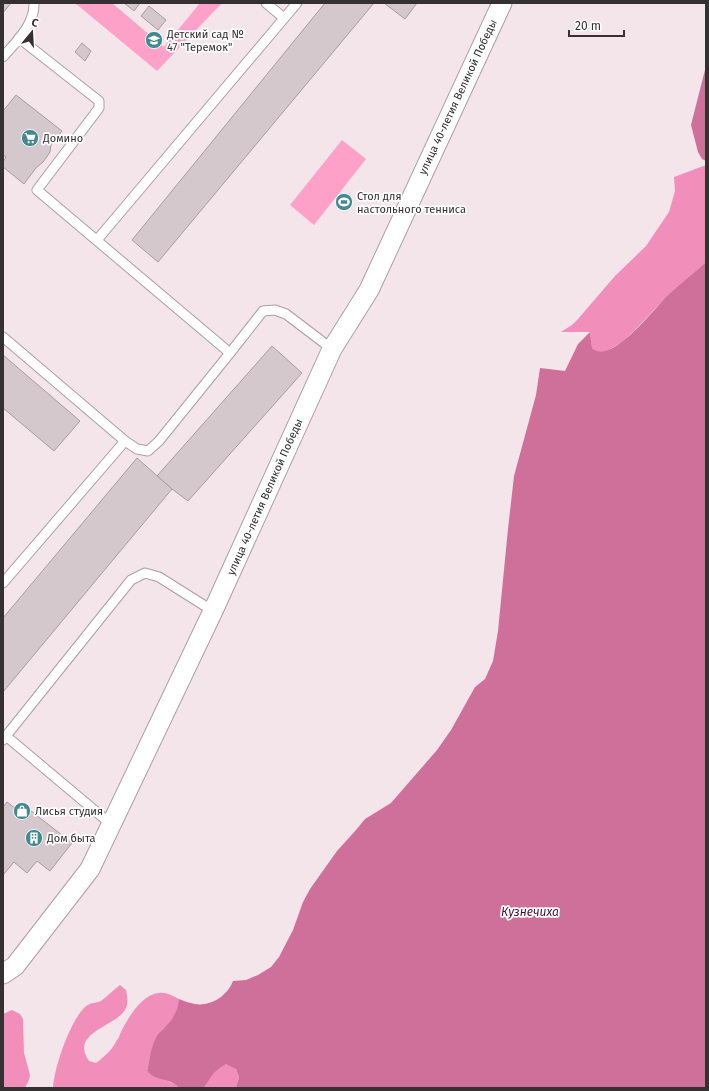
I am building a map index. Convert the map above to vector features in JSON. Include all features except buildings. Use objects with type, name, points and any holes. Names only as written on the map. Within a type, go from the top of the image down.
[{"type":"street","name":"улица 40-летия Великой Победы","points":[[3,974],[15,966],[90,869],[212,611],[332,349],[369,290],[502,3]]},
{"type":"lane","points":[[3,57],[30,23],[34,11],[34,3]]},
{"type":"lane","points":[[266,3],[284,18]]},
{"type":"lane","points":[[97,240],[297,3]]},
{"type":"lane","points":[[18,38],[99,101],[99,108],[37,190],[230,352]]},
{"type":"lane","points":[[3,337],[125,441],[137,449],[148,451],[159,441],[263,310],[275,310],[286,314],[332,349]]},
{"type":"lane","points":[[3,583],[125,441]]},
{"type":"lane","points":[[112,824],[5,738],[132,580],[145,573],[159,577],[212,611]]},
{"type":"shaded area","points":[[75,3],[112,3],[164,47],[200,3],[222,3],[157,71]]},
{"type":"shaded area","points":[[342,140],[366,159],[314,225],[290,205]]},
{"type":"shaded area","points":[[706,165],[706,262],[668,295],[622,342],[607,351],[600,353],[595,352],[592,348],[590,332],[561,332],[578,319],[615,276],[646,246],[669,212],[675,191],[674,177]]},
{"type":"shaded area","points":[[120,985],[126,990],[127,1005],[116,1019],[90,1035],[85,1042],[84,1051],[89,1061],[96,1063],[111,1050],[128,1020],[141,1002],[153,994],[167,994],[179,999],[179,1008],[170,1022],[158,1034],[154,1042],[147,1071],[173,1083],[179,1088],[53,1088],[56,1069],[64,1045],[79,1014],[87,1005],[101,1001]]},
{"type":"shaded area","points":[[12,1010],[20,1014],[23,1019],[24,1053],[30,1075],[25,1088],[3,1088],[3,1014]]},
{"type":"shaded area","points":[[226,1063],[236,1069],[239,1077],[236,1088],[204,1088],[211,1075]]},
{"type":"water","points":[[706,66],[706,161],[702,159],[698,152],[691,125]]},
{"type":"water","name":"Кузнечиха","points":[[706,262],[706,1088],[236,1088],[239,1077],[236,1069],[226,1064],[215,1072],[204,1088],[179,1088],[171,1082],[153,1076],[147,1071],[154,1042],[158,1034],[173,1018],[178,1007],[179,999],[199,1004],[211,1002],[218,999],[225,993],[233,981],[246,980],[271,967],[279,957],[293,930],[303,902],[310,889],[337,851],[365,819],[391,803],[437,750],[451,730],[475,687],[485,679],[493,661],[498,631],[514,476],[536,395],[540,368],[565,371],[578,344],[590,332],[592,348],[600,352],[610,349],[621,342],[633,333],[669,294]]},
{"type":"place","name":"Детский сад № 47 \"Теремок\"","points":[[154,40]]},
{"type":"place","name":"Домино","points":[[30,138]]},
{"type":"place","name":"Стол для настольного тенниса","points":[[344,202]]},
{"type":"place","name":"Лисья студия","points":[[22,811]]},
{"type":"place","name":"Дом быта","points":[[34,838]]}]
